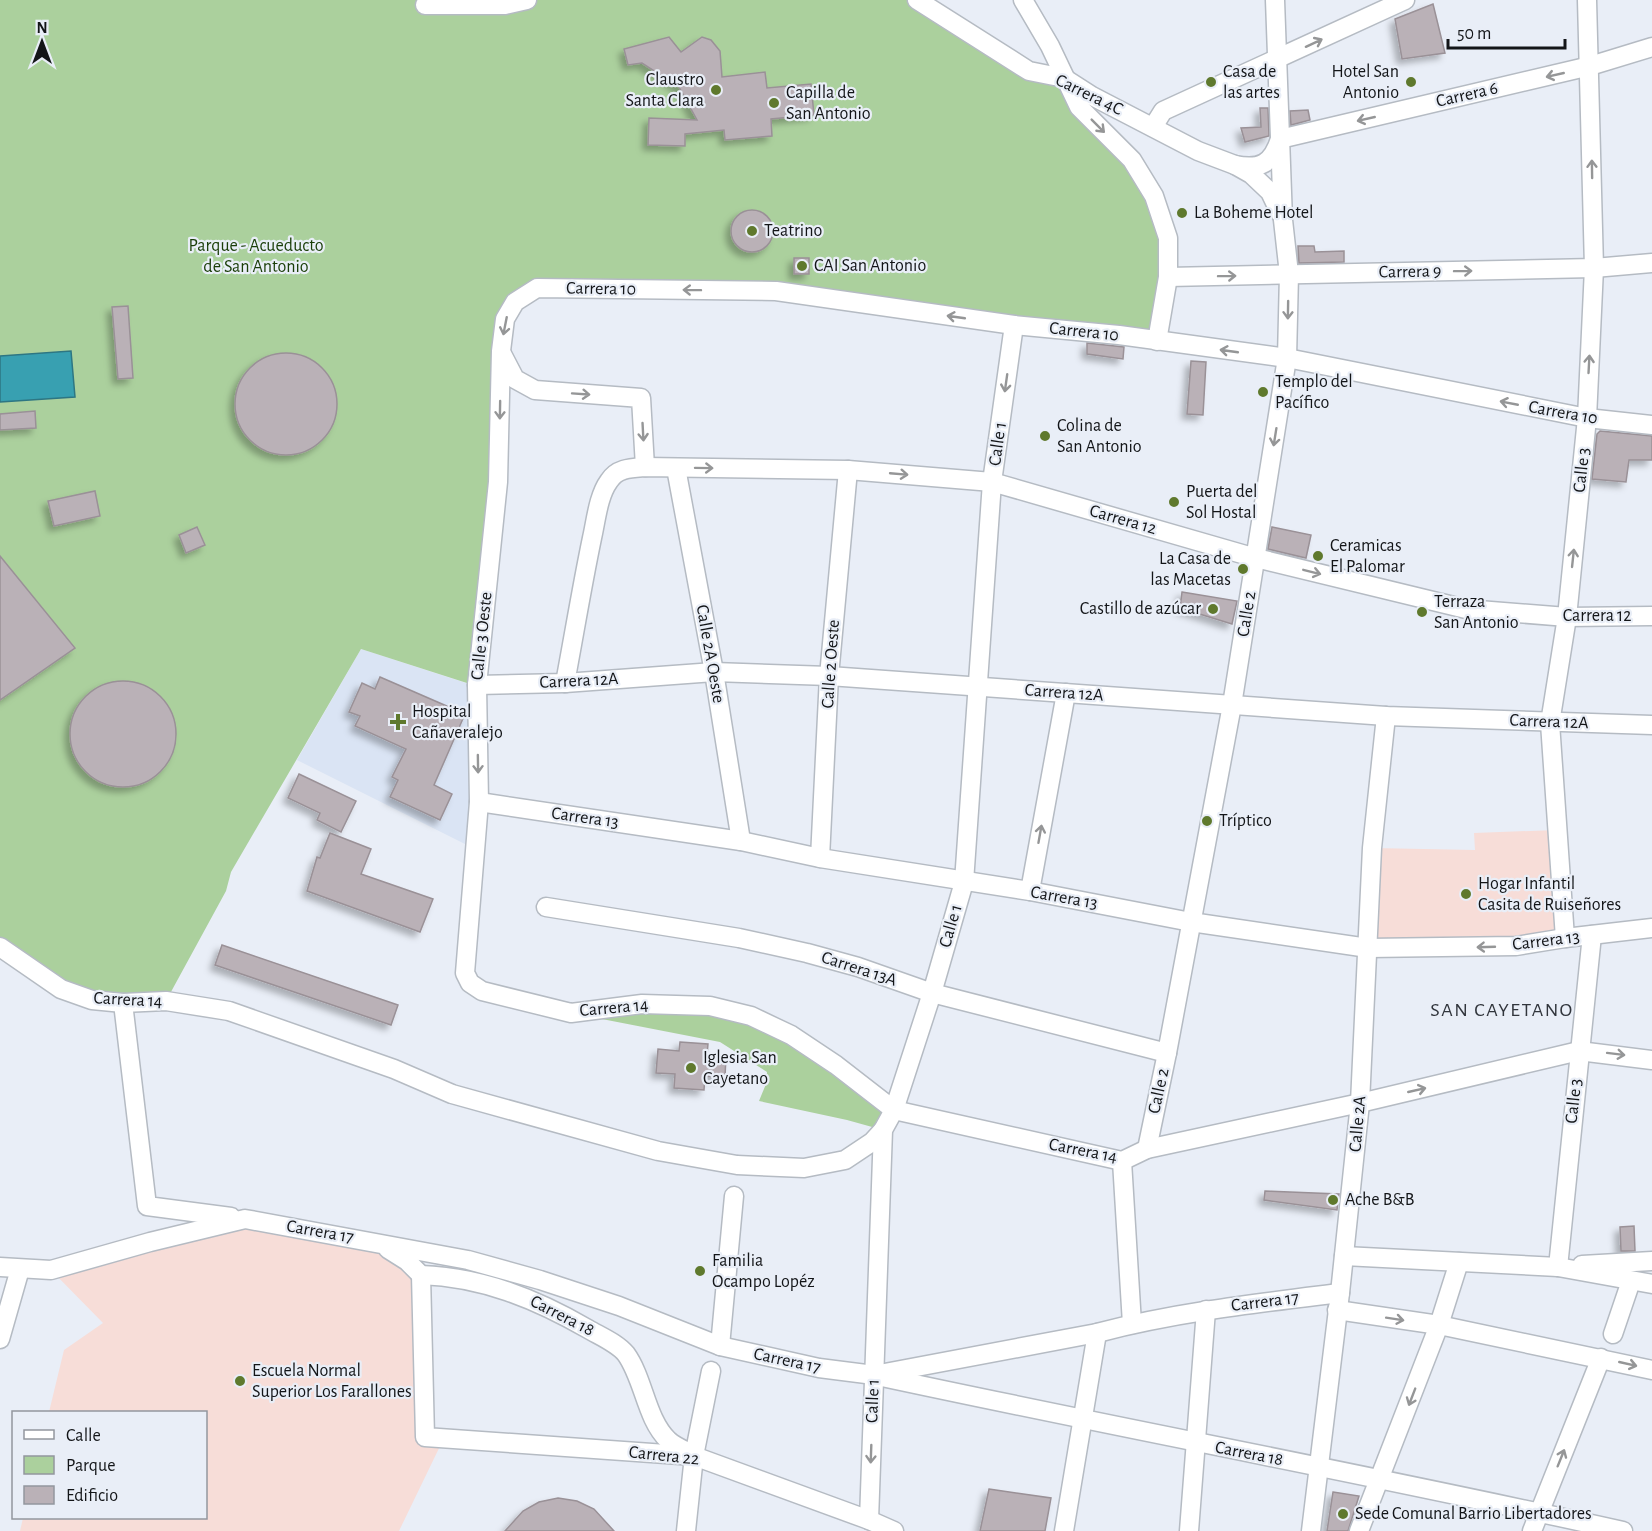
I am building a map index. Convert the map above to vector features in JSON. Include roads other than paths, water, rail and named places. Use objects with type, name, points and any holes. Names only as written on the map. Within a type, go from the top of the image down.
[{"type":"street","points":[[425,5],[505,5],[527,0]]},
{"type":"street","name":"Carrera 4C","points":[[917,0],[1029,71],[1064,78],[1092,96],[1198,151],[1235,165],[1250,168],[1264,164],[1275,153],[1280,139]]},
{"type":"street","points":[[1023,0],[1050,46],[1079,107],[1132,160],[1154,196],[1168,237],[1168,277],[1157,341]]},
{"type":"street","name":"Calle 2","points":[[1147,1149],[1232,705],[1287,358],[1289,274],[1283,220],[1275,0]]},
{"type":"street","points":[[1153,127],[1163,111],[1405,0]]},
{"type":"street","name":"Calle 3","points":[[1565,938],[1550,723],[1567,616],[1587,418],[1594,268],[1587,0]]},
{"type":"street","name":"Carrera 6","points":[[1280,139],[1590,66],[1652,47]]},
{"type":"street","name":"Carrera 4C","points":[[1235,165],[1263,183],[1270,192],[1283,220]]},
{"type":"street","name":"Carrera 9","points":[[1168,277],[1594,268],[1652,263]]},
{"type":"street","name":"Carrera 10","points":[[515,302],[537,288],[776,291],[1014,325],[1119,335],[1287,358],[1587,418],[1652,425]]},
{"type":"street","name":"Calle 3 Oeste","points":[[515,302],[505,319],[501,351],[498,482],[477,685],[479,802],[465,973],[470,982],[482,991],[571,1013]]},
{"type":"street","name":"Calle 1","points":[[869,1520],[883,1130],[894,1110],[932,993],[964,882],[993,482],[1014,325]]},
{"type":"street","points":[[501,351],[515,379],[535,390],[641,398],[645,467]]},
{"type":"street","name":"Carrera 12","points":[[565,683],[597,517],[608,482],[616,473],[625,469],[645,467],[848,470],[993,482],[1256,558],[1466,609],[1567,616],[1652,616]]},
{"type":"street","name":"Calle 2A Oeste","points":[[676,468],[714,672],[741,841]]},
{"type":"street","name":"Calle 2 Oeste","points":[[820,858],[829,676],[848,470]]},
{"type":"street","name":"Carrera 12A","points":[[477,685],[565,683],[714,672],[829,676],[1386,716],[1652,725]]},
{"type":"street","points":[[1030,891],[1066,693]]},
{"type":"street","name":"Calle 2A","points":[[1311,1531],[1360,1103],[1372,848],[1386,716]]},
{"type":"street","name":"Carrera 13","points":[[479,802],[741,841],[820,858],[1030,891],[1191,922],[1368,948],[1516,946],[1652,928]]},
{"type":"street","name":"Carrera 13A","points":[[546,907],[739,938],[784,948],[858,968],[932,993],[1167,1053]]},
{"type":"street","name":"Calle 3","points":[[1557,1267],[1592,935]]},
{"type":"street","name":"Carrera 14","points":[[0,947],[61,989],[92,1000],[123,1003],[166,1001],[229,1011],[394,1069],[452,1094],[658,1151],[737,1165],[804,1168],[845,1160],[872,1142],[883,1130]]},
{"type":"street","name":"Carrera 17","points":[[123,1003],[147,1206],[245,1219],[468,1260],[540,1280],[619,1306],[720,1346],[819,1368],[874,1375],[1206,1310],[1339,1301],[1439,1325],[1652,1370]]},
{"type":"street","name":"Carrera 14","points":[[571,1013],[642,1004],[710,1006],[751,1016],[800,1041],[836,1065],[894,1110],[1122,1161],[1147,1149],[1360,1103],[1579,1051],[1652,1060]]},
{"type":"street","points":[[1122,1161],[1132,1324]]},
{"type":"street","points":[[720,1346],[734,1196]]},
{"type":"street","name":"Carrera 17","points":[[20,1269],[51,1270],[150,1242],[245,1219]]},
{"type":"street","points":[[379,1243],[407,1261],[421,1275]]},
{"type":"street","points":[[1344,1256],[1557,1267],[1652,1261]]},
{"type":"street","points":[[1359,1531],[1439,1325],[1459,1262]]},
{"type":"street","points":[[0,1267],[20,1269],[0,1338]]},
{"type":"street","points":[[1557,1267],[1652,1284]]},
{"type":"street","name":"Carrera 18","points":[[421,1275],[448,1276],[490,1285],[533,1300],[609,1340],[625,1353],[654,1418],[668,1440],[694,1456]]},
{"type":"street","name":"Carrera 22","points":[[421,1275],[424,1436],[426,1438],[694,1456],[894,1531]]},
{"type":"street","points":[[1613,1334],[1631,1281]]},
{"type":"street","points":[[1189,1531],[1206,1310]]},
{"type":"street","points":[[1064,1531],[1097,1333]]},
{"type":"street","points":[[1532,1531],[1601,1358]]},
{"type":"street","points":[[686,1531],[694,1456],[711,1371]]},
{"type":"street","name":"Carrera 18","points":[[874,1375],[1623,1531]]},
{"type":"water","points":[[71,351],[75,397],[0,402],[0,356]]},
{"type":"place","name":"Casa de las artes","points":[[1211,82]]},
{"type":"place","name":"Hotel San Antonio","points":[[1411,82]]},
{"type":"place","name":"Claustro Santa Clara","points":[[716,90]]},
{"type":"place","name":"Capilla de San Antonio","points":[[774,103]]},
{"type":"place","name":"La Boheme Hotel","points":[[1182,213]]},
{"type":"place","name":"Teatrino","points":[[752,231]]},
{"type":"place","name":"CAI San Antonio","points":[[802,266]]},
{"type":"place","name":"Templo del Pacífico","points":[[1263,392]]},
{"type":"place","name":"Colina de San Antonio","points":[[1045,436]]},
{"type":"place","name":"Puerta del Sol Hostal","points":[[1174,502]]},
{"type":"place","name":"Ceramicas El Palomar","points":[[1318,556]]},
{"type":"place","name":"La Casa de las Macetas","points":[[1243,569]]},
{"type":"place","name":"Castillo de azúcar","points":[[1213,609]]},
{"type":"place","name":"Terraza San Antonio","points":[[1422,612]]},
{"type":"place","name":"Hospital Cañaveralejo","points":[[398,722]]},
{"type":"place","name":"Tríptico","points":[[1207,821]]},
{"type":"place","name":"Hogar Infantil Casita de Ruiseñores","points":[[1466,894]]},
{"type":"place","name":"Iglesia San Cayetano","points":[[691,1068]]},
{"type":"place","name":"Ache B&B","points":[[1333,1200]]},
{"type":"place","name":"Familia Ocampo Lopéz","points":[[700,1271]]},
{"type":"place","name":"Escuela Normal Superior Los Farallones","points":[[240,1381]]},
{"type":"place","name":"Sede Comunal Barrio Libertadores","points":[[1343,1514]]},
{"type":"district","name":"SAN CAYETANO","points":[[1502,1010]]},
{"type":"park label","name":"Parque - Acueducto de San Antonio","points":[[256,256]]}]
